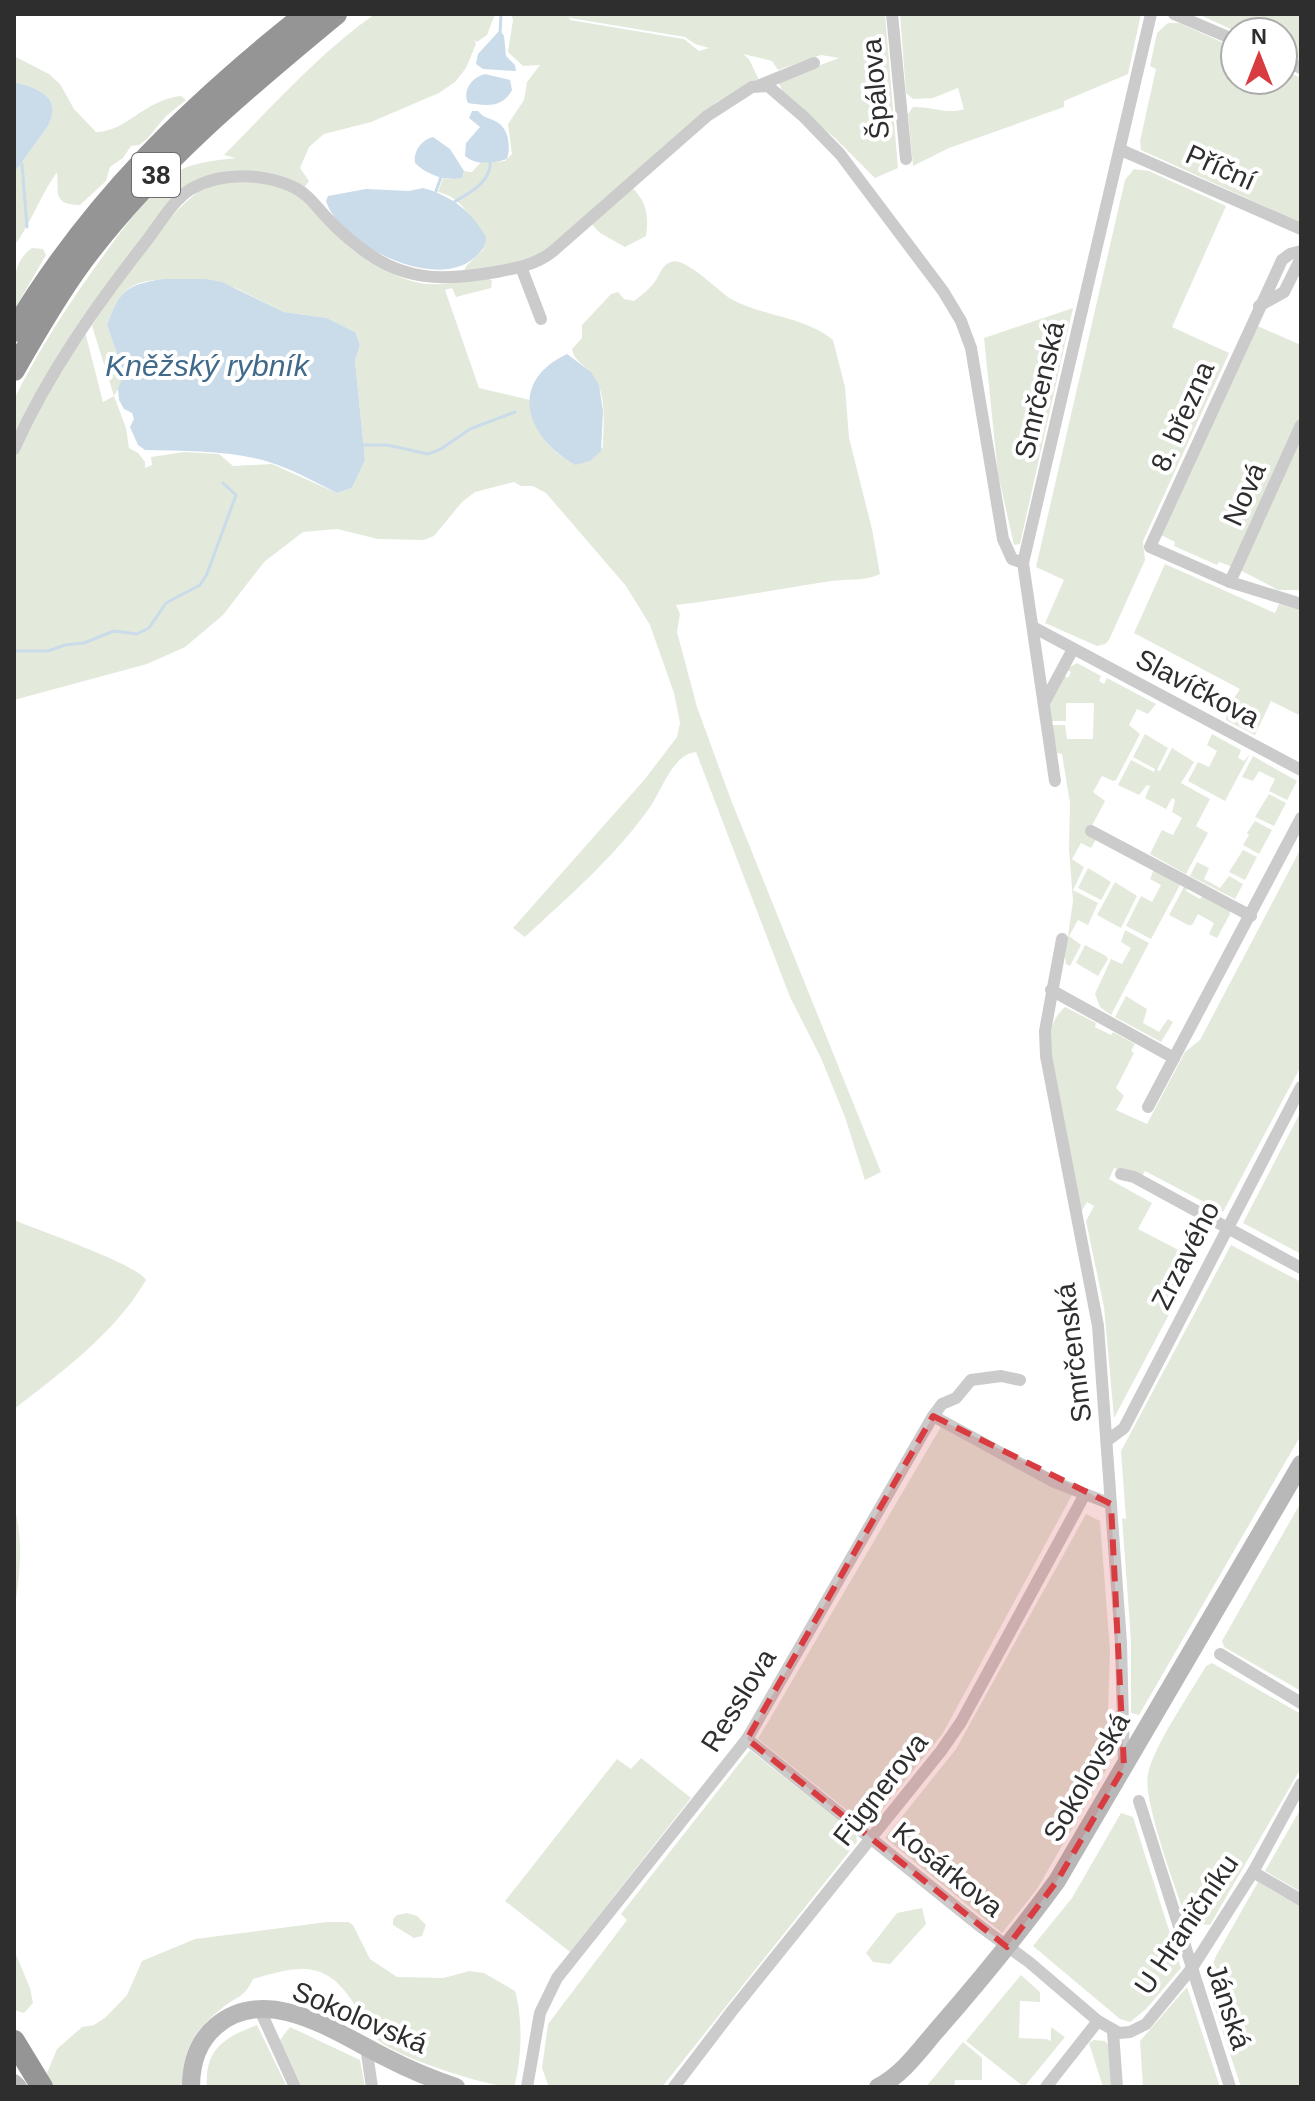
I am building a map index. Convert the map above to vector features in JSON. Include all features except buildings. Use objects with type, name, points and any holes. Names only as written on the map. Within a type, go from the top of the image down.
[{"type":"highway","name":"38","points":[[14,331],[68,251],[125,178],[188,114],[306,14]]},
{"type":"highway","name":"38","points":[[14,370],[83,260],[142,190],[202,128],[336,14]]},
{"type":"highway","points":[[14,2041],[42,2087]]},
{"type":"street","name":"Špálova","points":[[892,14],[906,159]]},
{"type":"street","name":"Smrčenská","points":[[1055,781],[1023,563],[1151,14]]},
{"type":"street","points":[[1174,14],[1219,33]]},
{"type":"street","points":[[14,449],[36,404],[111,286],[189,190],[212,180],[259,176],[290,185],[308,195],[330,222],[360,248],[382,264],[413,275],[437,279],[521,267],[540,261],[552,252],[707,116],[752,87],[814,63]]},
{"type":"street","points":[[760,85],[768,86],[804,117],[840,154],[943,291],[961,321],[971,348],[1003,539],[1012,559],[1023,563]]},
{"type":"street","name":"Příční","points":[[1121,150],[1301,229]]},
{"type":"street","name":"8. března","points":[[1230,582],[1150,547],[1282,260],[1301,251]]},
{"type":"street","name":"8. března","points":[[1259,306],[1284,292],[1301,258]]},
{"type":"street","points":[[521,267],[541,319]]},
{"type":"street","name":"Nová","points":[[1230,582],[1301,425]]},
{"type":"street","points":[[1230,582],[1301,604]]},
{"type":"street","name":"Slavíčkova","points":[[1033,627],[1301,770]]},
{"type":"street","points":[[1044,703],[1073,649]]},
{"type":"street","points":[[1148,1107],[1301,818]]},
{"type":"street","points":[[1091,831],[1251,916]]},
{"type":"street","name":"Smrčenská","points":[[1062,939],[1045,1031],[1046,1056],[1098,1326],[1121,1643],[1124,1767]]},
{"type":"street","points":[[1051,990],[1174,1058]]},
{"type":"street","name":"Zrzavého","points":[[1108,1440],[1124,1428],[1301,1087]]},
{"type":"street","points":[[1121,1174],[1134,1177],[1301,1268]]},
{"type":"street","name":"Resslova","points":[[527,2087],[540,2013],[557,1978],[747,1739],[933,1416],[942,1404],[956,1398],[971,1380],[1001,1376],[1020,1380]]},
{"type":"street","points":[[933,1416],[1054,1482],[1111,1504]]},
{"type":"street","name":"Sokolovská","points":[[880,2087],[916,2055],[1007,1947],[1057,1881],[1301,1464]]},
{"type":"street","name":"Fügnerova","points":[[674,2087],[941,1751],[961,1722],[1085,1494]]},
{"type":"street","points":[[1220,1654],[1301,1703]]},
{"type":"street","name":"Kosárkova","points":[[747,1739],[1007,1947]]},
{"type":"street","name":"U Hraničníku","points":[[1113,2032],[1130,2032],[1146,2024],[1192,1968],[1253,1872],[1301,1784]]},
{"type":"street","name":"Jánská","points":[[1139,1801],[1230,2087]]},
{"type":"street","points":[[1253,1872],[1301,1900]]},
{"type":"street","points":[[1007,1947],[1113,2032],[1117,2087]]},
{"type":"street","points":[[259,2008],[295,2087]]},
{"type":"street","name":"Sokolovská","points":[[191,2087],[197,2050],[209,2032],[231,2016],[259,2008],[296,2014],[418,2073],[456,2087]]},
{"type":"street","points":[[1046,2087],[1098,2021]]},
{"type":"street","points":[[366,2047],[372,2087]]},
{"type":"highlighted area","points":[[933,1416],[1111,1504],[1124,1767],[1057,1881],[1007,1947],[747,1739]]},
{"type":"shaded area","points":[[375,14],[495,14],[487,35],[477,42],[474,39],[476,44],[466,68],[455,82],[439,93],[371,122],[324,134],[309,147],[300,168],[309,181],[304,188],[253,171],[232,170],[197,182],[181,195],[137,245],[82,320],[103,402],[114,396],[92,326],[145,248],[179,209],[209,186],[230,182],[267,183],[299,194],[375,262],[401,277],[433,284],[488,278],[492,281],[491,288],[456,297],[452,288],[445,290],[479,388],[530,400],[544,438],[556,452],[575,465],[603,447],[600,390],[572,349],[582,338],[582,325],[611,294],[618,292],[624,299],[634,301],[652,286],[668,263],[685,264],[731,299],[797,321],[833,340],[845,387],[849,438],[880,574],[676,605],[680,614],[677,632],[697,707],[731,800],[881,1172],[865,1180],[845,1117],[821,1058],[790,997],[696,752],[681,759],[637,825],[574,891],[525,937],[513,928],[645,779],[677,737],[680,723],[674,693],[650,625],[626,586],[546,493],[514,482],[475,492],[462,502],[434,536],[424,540],[378,539],[337,529],[303,532],[264,562],[223,615],[185,647],[147,664],[14,700],[14,399],[53,329],[130,220],[155,190],[171,175],[186,167],[236,158],[224,155],[296,81]],"holes":[[[166,279],[206,279],[236,288],[284,312],[327,318],[355,332],[360,345],[355,361],[365,460],[352,488],[337,493],[272,464],[233,466],[219,454],[184,452],[151,457],[152,465],[145,468],[145,462],[138,453],[129,448],[126,428],[114,396],[124,374],[107,325],[126,291],[143,282]]]},
{"type":"shaded area","points":[[511,14],[569,14],[570,20],[684,39],[699,51],[709,48],[685,37],[570,18],[570,14],[885,14],[898,168],[875,178],[836,139],[784,95],[778,81],[839,58],[821,55],[778,70],[772,61],[743,54],[749,59],[759,80],[717,102],[624,181],[644,204],[646,236],[625,247],[600,233],[587,219],[540,261],[462,276],[466,266],[483,250],[463,207],[448,195],[438,192],[443,178],[463,175],[464,171],[472,172],[480,163],[505,161],[512,154],[508,124],[524,100],[527,82],[540,65],[523,66],[508,52],[513,20]]},
{"type":"shaded area","points":[[900,14],[1141,14],[1128,74],[1064,101],[1064,107],[949,148],[913,166],[908,114],[913,107],[951,111],[964,109],[958,88],[933,98],[913,99],[906,93]]},
{"type":"shaded area","points":[[1198,14],[1301,14],[1301,61],[1299,16],[1219,16],[1219,24]]},
{"type":"shaded area","points":[[1168,23],[1179,23],[1219,41],[1219,96],[1299,96],[1301,78],[1301,223],[1141,150],[1140,141],[1156,69],[1150,66],[1157,33]]},
{"type":"shaded area","points":[[14,56],[49,74],[60,84],[74,109],[96,132],[117,127],[156,103],[181,96],[186,100],[166,116],[147,139],[131,146],[123,158],[110,167],[106,181],[80,205],[61,200],[57,172],[14,243],[14,173],[48,126],[52,108],[46,95],[14,82]]},
{"type":"shaded area","points":[[1134,169],[1149,171],[1226,206],[1172,327],[1229,353],[1143,541],[1145,560],[1109,640],[1097,646],[1045,623],[1064,580],[1036,567],[1125,180]]},
{"type":"shaded area","points":[[32,248],[43,249],[46,255],[14,310],[17,268]]},
{"type":"shaded area","points":[[1073,308],[1020,544],[1014,545],[998,474],[984,338]]},
{"type":"shaded area","points":[[1255,325],[1301,345],[1301,417],[1233,567],[1219,562],[1217,565],[1174,546],[1175,542],[1161,535]]},
{"type":"shaded area","points":[[1301,435],[1301,590],[1278,590],[1240,570]]},
{"type":"shaded area","points":[[1165,564],[1275,613],[1279,604],[1301,609],[1301,716],[1271,701],[1255,735],[1226,720],[1227,709],[1240,689],[1134,633]]},
{"type":"shaded area","points":[[1077,663],[1101,676],[1099,681],[1104,684],[1107,678],[1156,704],[1148,714],[1137,709],[1129,725],[1140,734],[1116,780],[1102,776],[1093,792],[1105,801],[1088,833],[1097,838],[1091,848],[1081,843],[1072,859],[1084,867],[1073,890],[1098,903],[1088,925],[1078,920],[1069,936],[1081,945],[1070,966],[1066,964],[1065,957],[1073,901],[1069,849],[1070,803],[1062,754],[1057,753],[1052,725],[1065,725],[1067,739],[1093,739],[1094,703],[1066,703],[1066,721],[1052,721],[1049,702],[1063,675],[1068,678],[1071,672],[1066,669]]},
{"type":"shaded area","points":[[1145,734],[1168,748],[1157,770],[1160,771],[1172,748],[1194,762],[1181,783],[1210,799],[1196,826],[1208,833],[1186,874],[1150,854],[1162,830],[1173,835],[1182,818],[1172,812],[1175,800],[1172,798],[1166,809],[1145,798],[1150,786],[1147,785],[1139,795],[1118,785],[1131,760],[1154,772],[1155,769],[1133,757]]},
{"type":"shaded area","points":[[1212,734],[1241,750],[1238,758],[1244,761],[1250,754],[1225,801],[1188,781],[1198,762],[1209,767],[1217,751],[1207,745]]},
{"type":"shaded area","points":[[1253,756],[1297,781],[1287,800],[1269,791],[1275,779],[1259,771],[1253,781],[1242,777]]},
{"type":"shaded area","points":[[1269,794],[1286,803],[1274,826],[1255,817]]},
{"type":"shaded area","points":[[1255,821],[1272,830],[1259,854],[1243,845]]},
{"type":"shaded area","points":[[1301,848],[1301,1066],[1223,1212],[1145,1171],[1141,1178],[1114,1168],[1109,1179],[1152,1203],[1138,1229],[1198,1260],[1114,1418],[1104,1307],[1086,1221],[1094,1206],[1087,1202],[1081,1212],[1051,1057],[1053,1024],[1065,1007],[1096,1023],[1095,1027],[1111,1035],[1113,1032],[1135,1044],[1131,1051],[1134,1053],[1116,1088],[1124,1096],[1116,1110],[1147,1124],[1185,1052],[1200,1040]]},
{"type":"shaded area","points":[[1243,850],[1257,857],[1245,880],[1229,872]]},
{"type":"shaded area","points":[[1197,862],[1209,868],[1204,879],[1220,888],[1229,876],[1243,884],[1235,899],[1190,876]]},
{"type":"shaded area","points":[[1088,868],[1111,882],[1101,900],[1078,888]]},
{"type":"shaded area","points":[[1154,869],[1180,885],[1151,939],[1126,926],[1141,896],[1152,902],[1161,885],[1150,879]]},
{"type":"shaded area","points":[[1115,882],[1137,896],[1121,928],[1097,915]]},
{"type":"shaded area","points":[[1185,885],[1188,887],[1186,891],[1200,899],[1203,895],[1230,909],[1217,938],[1209,934],[1214,923],[1198,914],[1192,925],[1169,915]]},
{"type":"shaded area","points":[[1125,930],[1149,943],[1111,1015],[1100,1007],[1095,994],[1111,959],[1122,964],[1131,948],[1121,942]]},
{"type":"shaded area","points":[[1085,945],[1108,959],[1098,976],[1076,963]]},
{"type":"shaded area","points":[[1126,996],[1147,1009],[1143,1023],[1159,1032],[1168,1019],[1173,1022],[1161,1042],[1115,1017]]},
{"type":"shaded area","points":[[1301,1111],[1301,1254],[1243,1223]]},
{"type":"shaded area","points":[[14,1220],[125,1265],[146,1280],[103,1334],[69,1366],[14,1409]]},
{"type":"shaded area","points":[[1231,1245],[1301,1282],[1301,1435],[1139,1715],[1131,1713],[1131,1641],[1122,1518],[1126,1519],[1121,1451]]},
{"type":"shaded area","points":[[942,1425],[1072,1495],[943,1733],[868,1827],[758,1739]]},
{"type":"shaded area","points":[[1301,1502],[1301,1691],[1224,1647],[1222,1641]]},
{"type":"shaded area","points":[[14,1506],[20,1559],[14,1612]]},
{"type":"shaded area","points":[[1086,1514],[1100,1521],[1110,1650],[1106,1770],[1037,1889],[1002,1933],[885,1838],[956,1749]]},
{"type":"shaded area","points":[[1212,1663],[1301,1714],[1301,1768],[1210,1925],[1189,1927],[1150,1805],[1148,1774],[1173,1720],[1206,1666]]},
{"type":"shaded area","points":[[750,1750],[856,1834],[857,1842],[662,2087],[549,2087],[542,2068],[548,2024],[627,1920],[621,1914]]},
{"type":"shaded area","points":[[641,1758],[691,1798],[570,1952],[505,1901],[617,1759],[631,1769]]},
{"type":"shaded area","points":[[1301,1808],[1301,1892],[1265,1871]]},
{"type":"shaded area","points":[[1121,1813],[1133,1817],[1181,1968],[1146,2009],[1130,2022],[1120,2019],[1033,1946],[1072,1898]]},
{"type":"shaded area","points":[[1258,1882],[1301,1907],[1301,2087],[1241,2087],[1214,2006],[1209,1974]]},
{"type":"shaded area","points":[[922,1908],[926,1924],[890,1964],[873,1962],[866,1953],[897,1913]]},
{"type":"shaded area","points":[[407,1913],[417,1916],[426,1925],[422,1936],[414,1938],[393,1925],[397,1915]]},
{"type":"shaded area","points":[[348,1922],[353,1925],[370,1959],[397,1977],[444,1978],[469,1971],[484,1973],[515,1991],[520,2039],[514,2087],[465,2077],[390,2048],[373,2035],[336,1982],[325,1974],[301,1969],[253,1979],[243,1994],[203,2025],[187,2052],[183,2087],[50,2087],[47,2073],[57,2049],[82,2027],[94,2025],[106,2017],[127,1995],[142,1961],[195,1939]]},
{"type":"shaded area","points":[[14,1950],[33,2003],[24,2013],[14,2010]]},
{"type":"shaded area","points":[[1021,1975],[1040,1992],[1040,2002],[1020,2001],[1019,2038],[1051,2041],[1051,2027],[1065,2037],[1024,2087],[966,2041]]},
{"type":"shaded area","points":[[1187,1987],[1220,2087],[1143,2087],[1140,2041]]},
{"type":"shaded area","points":[[257,2025],[287,2087],[207,2087],[209,2063],[219,2046],[235,2034]]},
{"type":"shaded area","points":[[290,2027],[360,2060],[365,2087],[302,2087],[280,2040]]},
{"type":"shaded area","points":[[1105,2041],[1109,2046],[1113,2087],[1103,2087],[1089,2043]]},
{"type":"shaded area","points":[[963,2042],[982,2058],[982,2080],[955,2080],[954,2087],[926,2087]]},
{"type":"water","points":[[500,30],[504,36],[506,56],[515,65],[516,71],[483,69],[476,64],[478,54]]},
{"type":"water","points":[[485,74],[510,80],[512,90],[499,103],[468,103],[466,93],[469,85]]},
{"type":"water","points":[[14,82],[46,95],[52,116],[14,173]]},
{"type":"water","points":[[472,111],[478,111],[500,124],[506,132],[509,143],[507,159],[480,162],[465,156],[466,143],[480,127],[469,118]]},
{"type":"water","points":[[433,137],[450,149],[464,171],[462,178],[437,176],[415,163],[419,147]]},
{"type":"water","points":[[423,188],[452,200],[480,228],[486,241],[474,258],[457,267],[437,270],[414,267],[391,259],[350,233],[326,201],[328,196],[366,189],[409,191]]},
{"type":"water","name":"Kněžský rybník","points":[[163,279],[222,282],[284,312],[327,318],[355,332],[360,345],[355,361],[365,460],[352,488],[337,493],[286,468],[254,458],[207,452],[145,450],[138,445],[130,427],[134,419],[132,413],[124,409],[119,400],[118,389],[124,374],[107,325],[126,291]]},
{"type":"water","points":[[567,354],[591,372],[599,385],[603,411],[601,451],[590,461],[575,465],[558,454],[545,440],[535,426],[530,410],[530,395],[536,380],[548,366]]},
{"type":"waterway","points":[[500,34],[501,14]]},
{"type":"waterway","points":[[454,202],[484,180],[490,159]]},
{"type":"waterway","points":[[22,164],[27,227]]},
{"type":"waterway","points":[[436,191],[441,177]]},
{"type":"waterway","points":[[362,445],[387,445],[428,454],[470,429],[515,412]]},
{"type":"waterway","points":[[14,651],[48,651],[84,643],[114,631],[137,634],[149,628],[166,603],[200,585],[207,574],[236,495],[223,483]]}]
